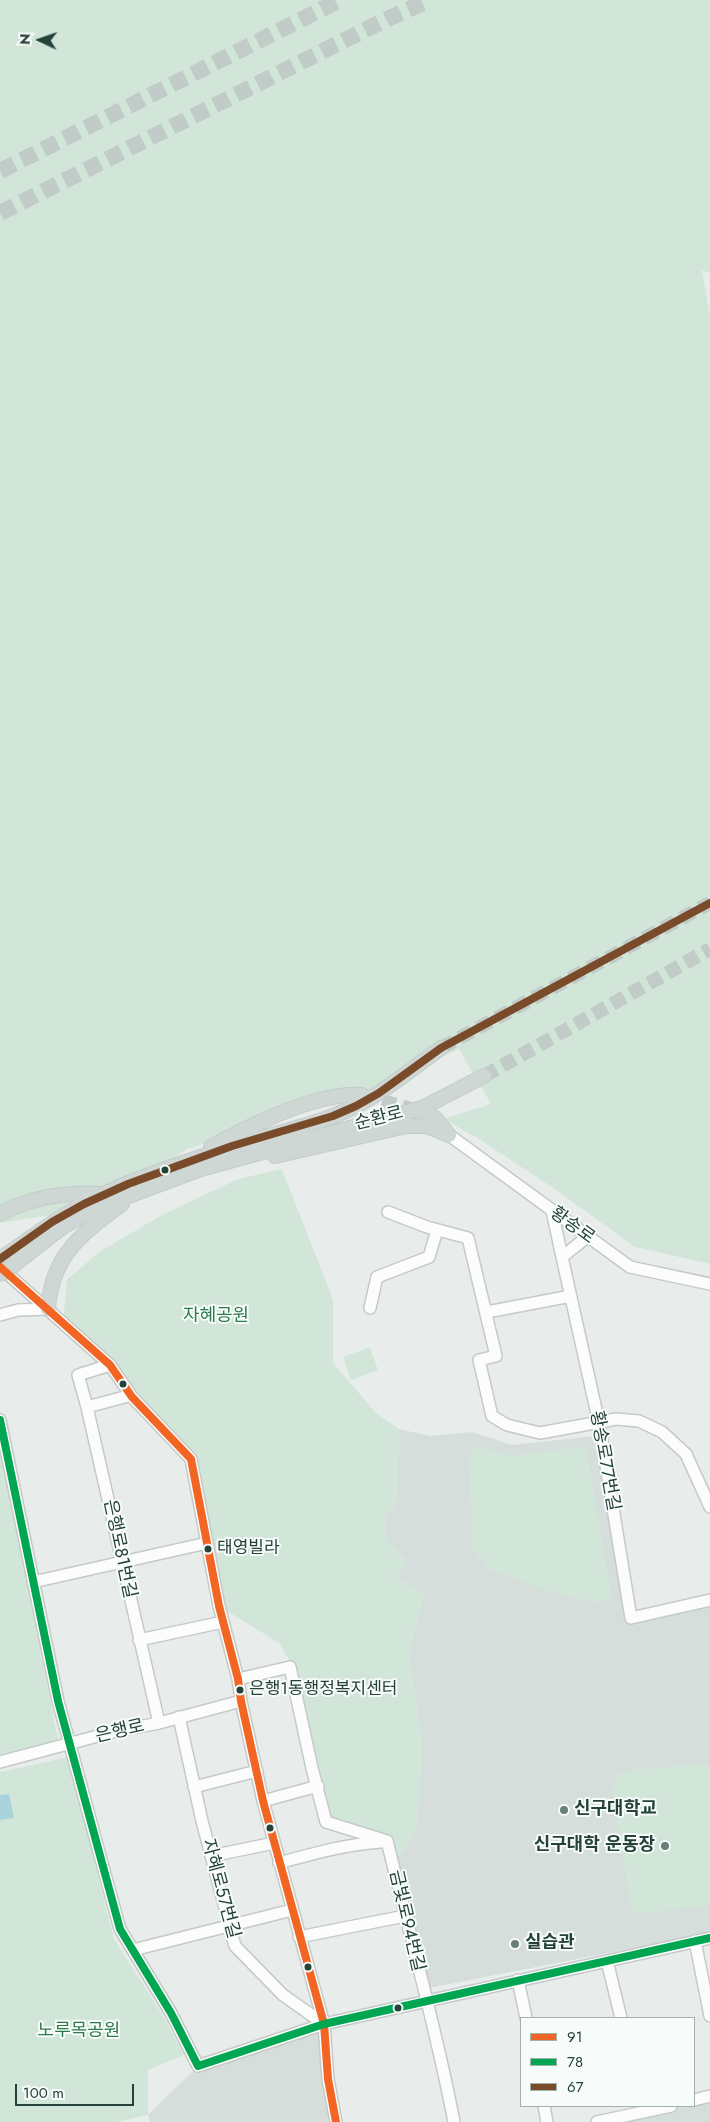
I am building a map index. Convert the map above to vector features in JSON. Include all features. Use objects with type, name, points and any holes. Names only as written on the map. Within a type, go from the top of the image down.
[{"type":"main road","name":"순환로","points":[[0,1259],[52,1222],[104,1194],[177,1165],[341,1113],[379,1093],[441,1048]]},
{"type":"main road","name":"순환로","points":[[0,1275],[79,1216],[96,1208],[201,1169],[422,1108],[484,1076]]},
{"type":"main road","points":[[177,1165],[256,1124],[307,1104],[350,1094],[362,1095]]},
{"type":"main road","points":[[426,1113],[435,1118],[449,1136]]},
{"type":"main road","points":[[201,1169],[260,1160],[406,1126],[427,1126],[449,1136]]},
{"type":"main road","points":[[0,1214],[47,1197],[76,1192],[104,1194]]},
{"type":"main road","points":[[48,1308],[51,1281],[66,1254],[76,1241],[134,1195]]},
{"type":"street","name":"황송로","points":[[449,1136],[630,1267],[710,1284]]},
{"type":"street","name":"황송로77번길","points":[[552,1211],[599,1423],[631,1618],[710,1600]]},
{"type":"street","points":[[388,1212],[437,1230],[468,1238],[496,1356],[479,1360],[492,1416],[507,1425],[540,1433],[616,1419],[640,1421],[662,1432],[686,1454],[710,1507]]},
{"type":"street","points":[[370,1308],[377,1277],[429,1257],[437,1230]]},
{"type":"street","points":[[562,1257],[588,1237]]},
{"type":"street","points":[[0,1267],[110,1365],[132,1397],[191,1459],[207,1543],[263,1801],[324,2024],[328,2079],[336,2122]]},
{"type":"street","points":[[487,1312],[571,1296]]},
{"type":"street","points":[[0,1315],[18,1310],[48,1308]]},
{"type":"street","name":"은행로81번길","points":[[110,1365],[78,1375],[87,1407],[159,1723]]},
{"type":"street","points":[[87,1407],[128,1396],[132,1397]]},
{"type":"street","points":[[0,1420],[69,1744],[120,1929],[171,2013],[198,2066],[324,2024],[710,1938]]},
{"type":"street","points":[[33,1582],[207,1543]]},
{"type":"street","points":[[139,1640],[224,1622]]},
{"type":"street","points":[[238,1679],[290,1666],[326,1822],[388,1841]]},
{"type":"street","name":"은행로","points":[[0,1762],[113,1732],[159,1723],[241,1702]]},
{"type":"street","name":"자혜로57번길","points":[[179,1717],[194,1787],[235,1946],[283,1995],[324,2024]]},
{"type":"street","points":[[194,1787],[257,1771]]},
{"type":"street","points":[[263,1801],[318,1786]]},
{"type":"street","points":[[279,1864],[364,1843],[388,1841]]},
{"type":"street","name":"금빛로94번길","points":[[388,1841],[425,2000],[440,2052],[454,2122]]},
{"type":"street","points":[[211,1856],[274,1843]]},
{"type":"street","points":[[133,1950],[292,1910]]},
{"type":"street","points":[[299,1937],[405,1916]]},
{"type":"street","points":[[695,1941],[710,2016]]},
{"type":"street","points":[[607,1961],[621,2017]]},
{"type":"street","points":[[518,1980],[526,2017]]},
{"type":"street","points":[[695,2100],[710,2096]]},
{"type":"street","points":[[544,2107],[547,2122]]},
{"type":"street","points":[[597,2122],[640,2109],[661,2107]]},
{"type":"shaded area","name":"신구대학교","points":[[399,1429],[430,1436],[472,1432],[512,1445],[594,1436],[628,1621],[710,1605],[710,1933],[424,1989],[394,1861],[406,1848],[417,1828],[422,1745],[409,1656],[423,1595],[398,1577],[406,1560],[385,1539],[384,1516],[396,1504]]},
{"type":"shaded area","points":[[324,2024],[339,2122],[150,2122],[148,2115],[198,2066]]},
{"type":"shaded area","points":[[710,2096],[710,2122],[594,2122],[662,2107],[695,2107],[695,2100]]},
{"type":"green space","points":[[0,0],[710,0],[710,273],[702,270],[710,316],[710,1264],[635,1247],[556,1190],[479,1139],[443,1119],[491,1104],[459,1049],[348,1099],[187,1149],[102,1207],[0,1223]]},
{"type":"green space","name":"자혜공원","points":[[282,1169],[333,1300],[333,1363],[376,1413],[399,1429],[396,1504],[384,1516],[385,1539],[406,1560],[398,1577],[423,1595],[409,1656],[422,1745],[417,1828],[406,1848],[394,1861],[389,1841],[326,1822],[288,1658],[279,1643],[219,1606],[191,1459],[63,1322],[67,1280],[99,1252],[162,1215],[238,1179]]},
{"type":"green space","points":[[370,1347],[378,1370],[351,1380],[343,1357]]},
{"type":"green space","points":[[476,1445],[510,1456],[586,1446],[612,1599],[596,1602],[549,1592],[490,1569],[472,1549],[469,1457]]},
{"type":"green space","points":[[0,1452],[59,1744],[0,1755]]},
{"type":"green space","name":"노루목공원","points":[[68,1757],[114,1939],[162,2014],[184,2055],[148,2070],[148,2115],[116,2122],[0,2122],[0,1772]]},
{"type":"green space","name":"신구대학 운동장","points":[[707,1764],[710,1767],[710,1905],[637,1914],[631,1910],[612,1787],[617,1774],[638,1769]]},
{"type":"water","points":[[9,1794],[14,1818],[0,1820],[0,1795]]},
{"type":"tunnel","points":[[0,171],[340,0]]},
{"type":"tunnel","points":[[0,213],[387,19],[430,0]]},
{"type":"tunnel","points":[[441,1048],[710,903]]},
{"type":"tunnel","points":[[484,1076],[710,949]]},
{"type":"tunnel","points":[[362,1095],[418,1111]]},
{"type":"transit line","name":"67","points":[[0,1259],[52,1222],[84,1204],[128,1184],[232,1146],[333,1116],[356,1106],[379,1093],[441,1048],[710,903]]},
{"type":"transit line","name":"91","points":[[0,1267],[110,1365],[132,1397],[191,1459],[219,1606],[238,1679],[263,1801],[324,2024],[328,2079],[336,2122]]},
{"type":"transit line","name":"78","points":[[0,1420],[58,1701],[120,1929],[171,2013],[198,2066],[324,2024],[710,1938]]},
{"type":"place","name":"태영빌라","points":[[208,1549]]},
{"type":"place","name":"은행1동행정복지센터","points":[[240,1690]]},
{"type":"place","name":"신구대학교","points":[[564,1810]]},
{"type":"place","name":"신구대학 운동장","points":[[665,1846]]},
{"type":"place","name":"실습관","points":[[515,1944]]}]
